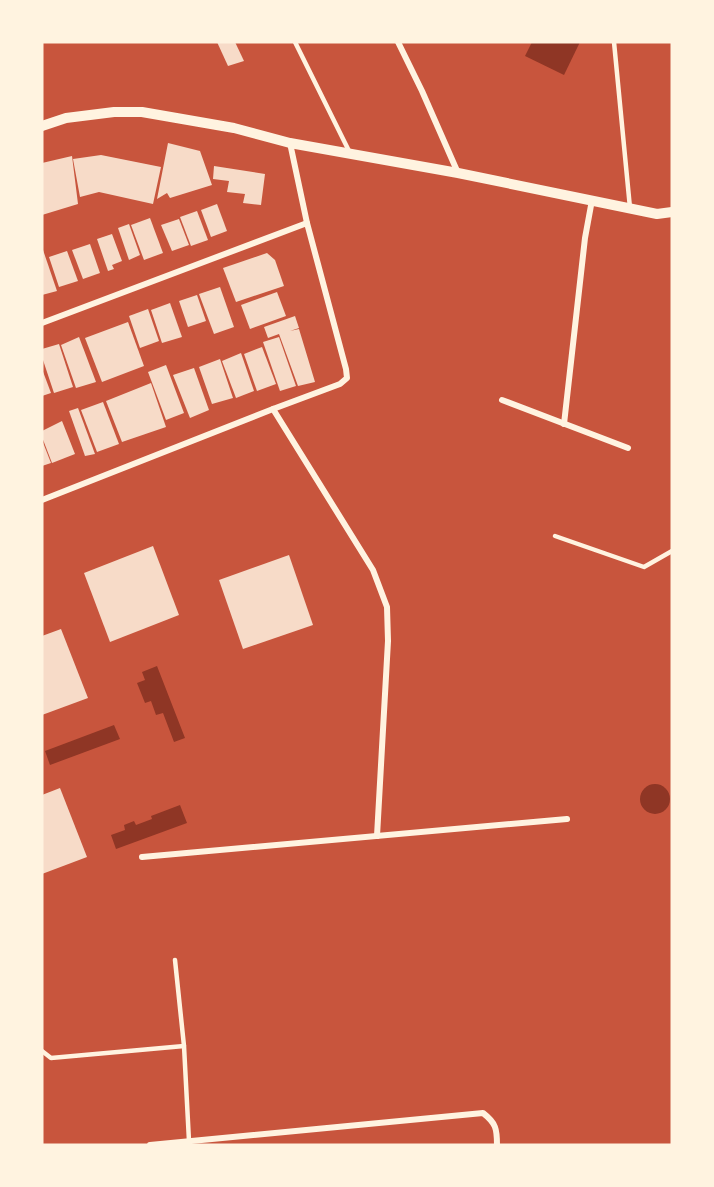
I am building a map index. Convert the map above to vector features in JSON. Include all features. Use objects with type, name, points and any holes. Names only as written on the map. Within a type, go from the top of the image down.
[{"type":"street","points":[[398,42],[458,172]]},
{"type":"street","points":[[42,126],[66,118],[114,112],[142,112],[234,128],[290,143],[458,172],[657,214],[672,212]]},
{"type":"street","points":[[42,500],[340,384],[347,378],[307,223],[290,143]]},
{"type":"street","points":[[564,424],[585,238],[592,200]]},
{"type":"street","points":[[42,323],[307,223]]},
{"type":"street","points":[[502,400],[628,448]]},
{"type":"street","points":[[273,409],[373,570],[387,607],[388,641],[377,836]]},
{"type":"street","points":[[142,857],[567,819]]},
{"type":"street","points":[[150,1145],[483,1113],[493,1122],[497,1145]]},
{"type":"lane","points":[[295,42],[351,154]]},
{"type":"lane","points":[[614,42],[630,208]]},
{"type":"lane","points":[[555,536],[644,567],[672,550]]},
{"type":"lane","points":[[176,960],[184,1046],[189,1141]]},
{"type":"lane","points":[[42,1051],[51,1058],[184,1046]]},
{"type":"shaded area","points":[[532,42],[580,42],[564,75],[525,56]]},
{"type":"shaded area","points":[[157,666],[185,738],[174,742],[163,713],[156,715],[151,701],[145,703],[137,683],[145,680],[142,672]]},
{"type":"shaded area","points":[[114,725],[120,739],[50,765],[45,751]]},
{"type":"shaded area","points":[[655,784],[665,789],[670,799],[665,809],[655,814],[645,809],[640,799],[645,789]]},
{"type":"shaded area","points":[[180,805],[187,823],[116,849],[111,835],[125,830],[124,825],[134,821],[136,825],[152,819],[151,816]]},
{"type":"building","points":[[217,42],[235,42],[244,61],[228,66]]},
{"type":"building","points":[[168,143],[200,151],[212,185],[170,198],[167,193],[157,199]]},
{"type":"building","points":[[101,155],[161,167],[153,204],[99,192],[80,197],[73,159]]},
{"type":"building","points":[[72,156],[78,204],[42,215],[42,163]]},
{"type":"building","points":[[214,166],[265,174],[261,205],[243,203],[245,194],[227,192],[229,181],[213,179]]},
{"type":"building","points":[[217,204],[227,231],[211,237],[201,210]]},
{"type":"building","points":[[197,211],[208,240],[191,246],[180,217]]},
{"type":"building","points":[[150,218],[163,253],[144,260],[131,225]]},
{"type":"building","points":[[179,219],[189,245],[172,251],[161,225]]},
{"type":"building","points":[[129,224],[140,255],[129,260],[118,228]]},
{"type":"building","points":[[112,234],[122,261],[112,265],[114,269],[108,271],[97,239]]},
{"type":"building","points":[[90,244],[100,273],[83,279],[72,250]]},
{"type":"building","points":[[42,247],[57,291],[42,295]]},
{"type":"building","points":[[67,251],[78,281],[59,287],[49,257]]},
{"type":"building","points":[[267,253],[275,260],[284,286],[236,302],[223,268]]},
{"type":"building","points":[[220,287],[234,327],[214,334],[199,294]]},
{"type":"building","points":[[277,292],[286,316],[250,329],[241,305]]},
{"type":"building","points":[[197,295],[206,321],[188,327],[179,301]]},
{"type":"building","points":[[170,303],[182,337],[162,343],[151,310]]},
{"type":"building","points":[[148,309],[159,341],[140,348],[129,316]]},
{"type":"building","points":[[295,316],[299,328],[290,331],[299,329],[315,382],[298,386],[279,334],[268,338],[264,327]]},
{"type":"building","points":[[128,322],[144,366],[102,382],[85,338]]},
{"type":"building","points":[[79,337],[96,382],[76,388],[61,345]]},
{"type":"building","points":[[279,337],[296,386],[280,391],[263,342]]},
{"type":"building","points":[[59,344],[73,387],[54,393],[42,357],[42,349]]},
{"type":"building","points":[[262,347],[276,384],[257,391],[244,354]]},
{"type":"building","points":[[241,353],[254,391],[236,398],[222,361]]},
{"type":"building","points":[[220,359],[233,398],[212,404],[199,367]]},
{"type":"building","points":[[166,365],[184,413],[166,420],[148,372]]},
{"type":"building","points":[[194,368],[209,410],[190,418],[173,375]]},
{"type":"building","points":[[42,369],[51,393],[42,396]]},
{"type":"building","points":[[151,383],[166,427],[122,442],[106,401]]},
{"type":"building","points":[[103,402],[119,444],[97,452],[81,410]]},
{"type":"building","points":[[78,408],[95,454],[85,456],[69,411]]},
{"type":"building","points":[[62,421],[75,454],[52,463],[42,431]]},
{"type":"building","points":[[42,440],[51,463],[42,466]]},
{"type":"building","points":[[153,546],[179,615],[110,642],[84,573]]},
{"type":"building","points":[[289,555],[313,625],[243,649],[219,580]]},
{"type":"building","points":[[61,629],[88,698],[42,715],[42,636]]},
{"type":"building","points":[[60,788],[87,857],[42,874],[42,795]]}]
